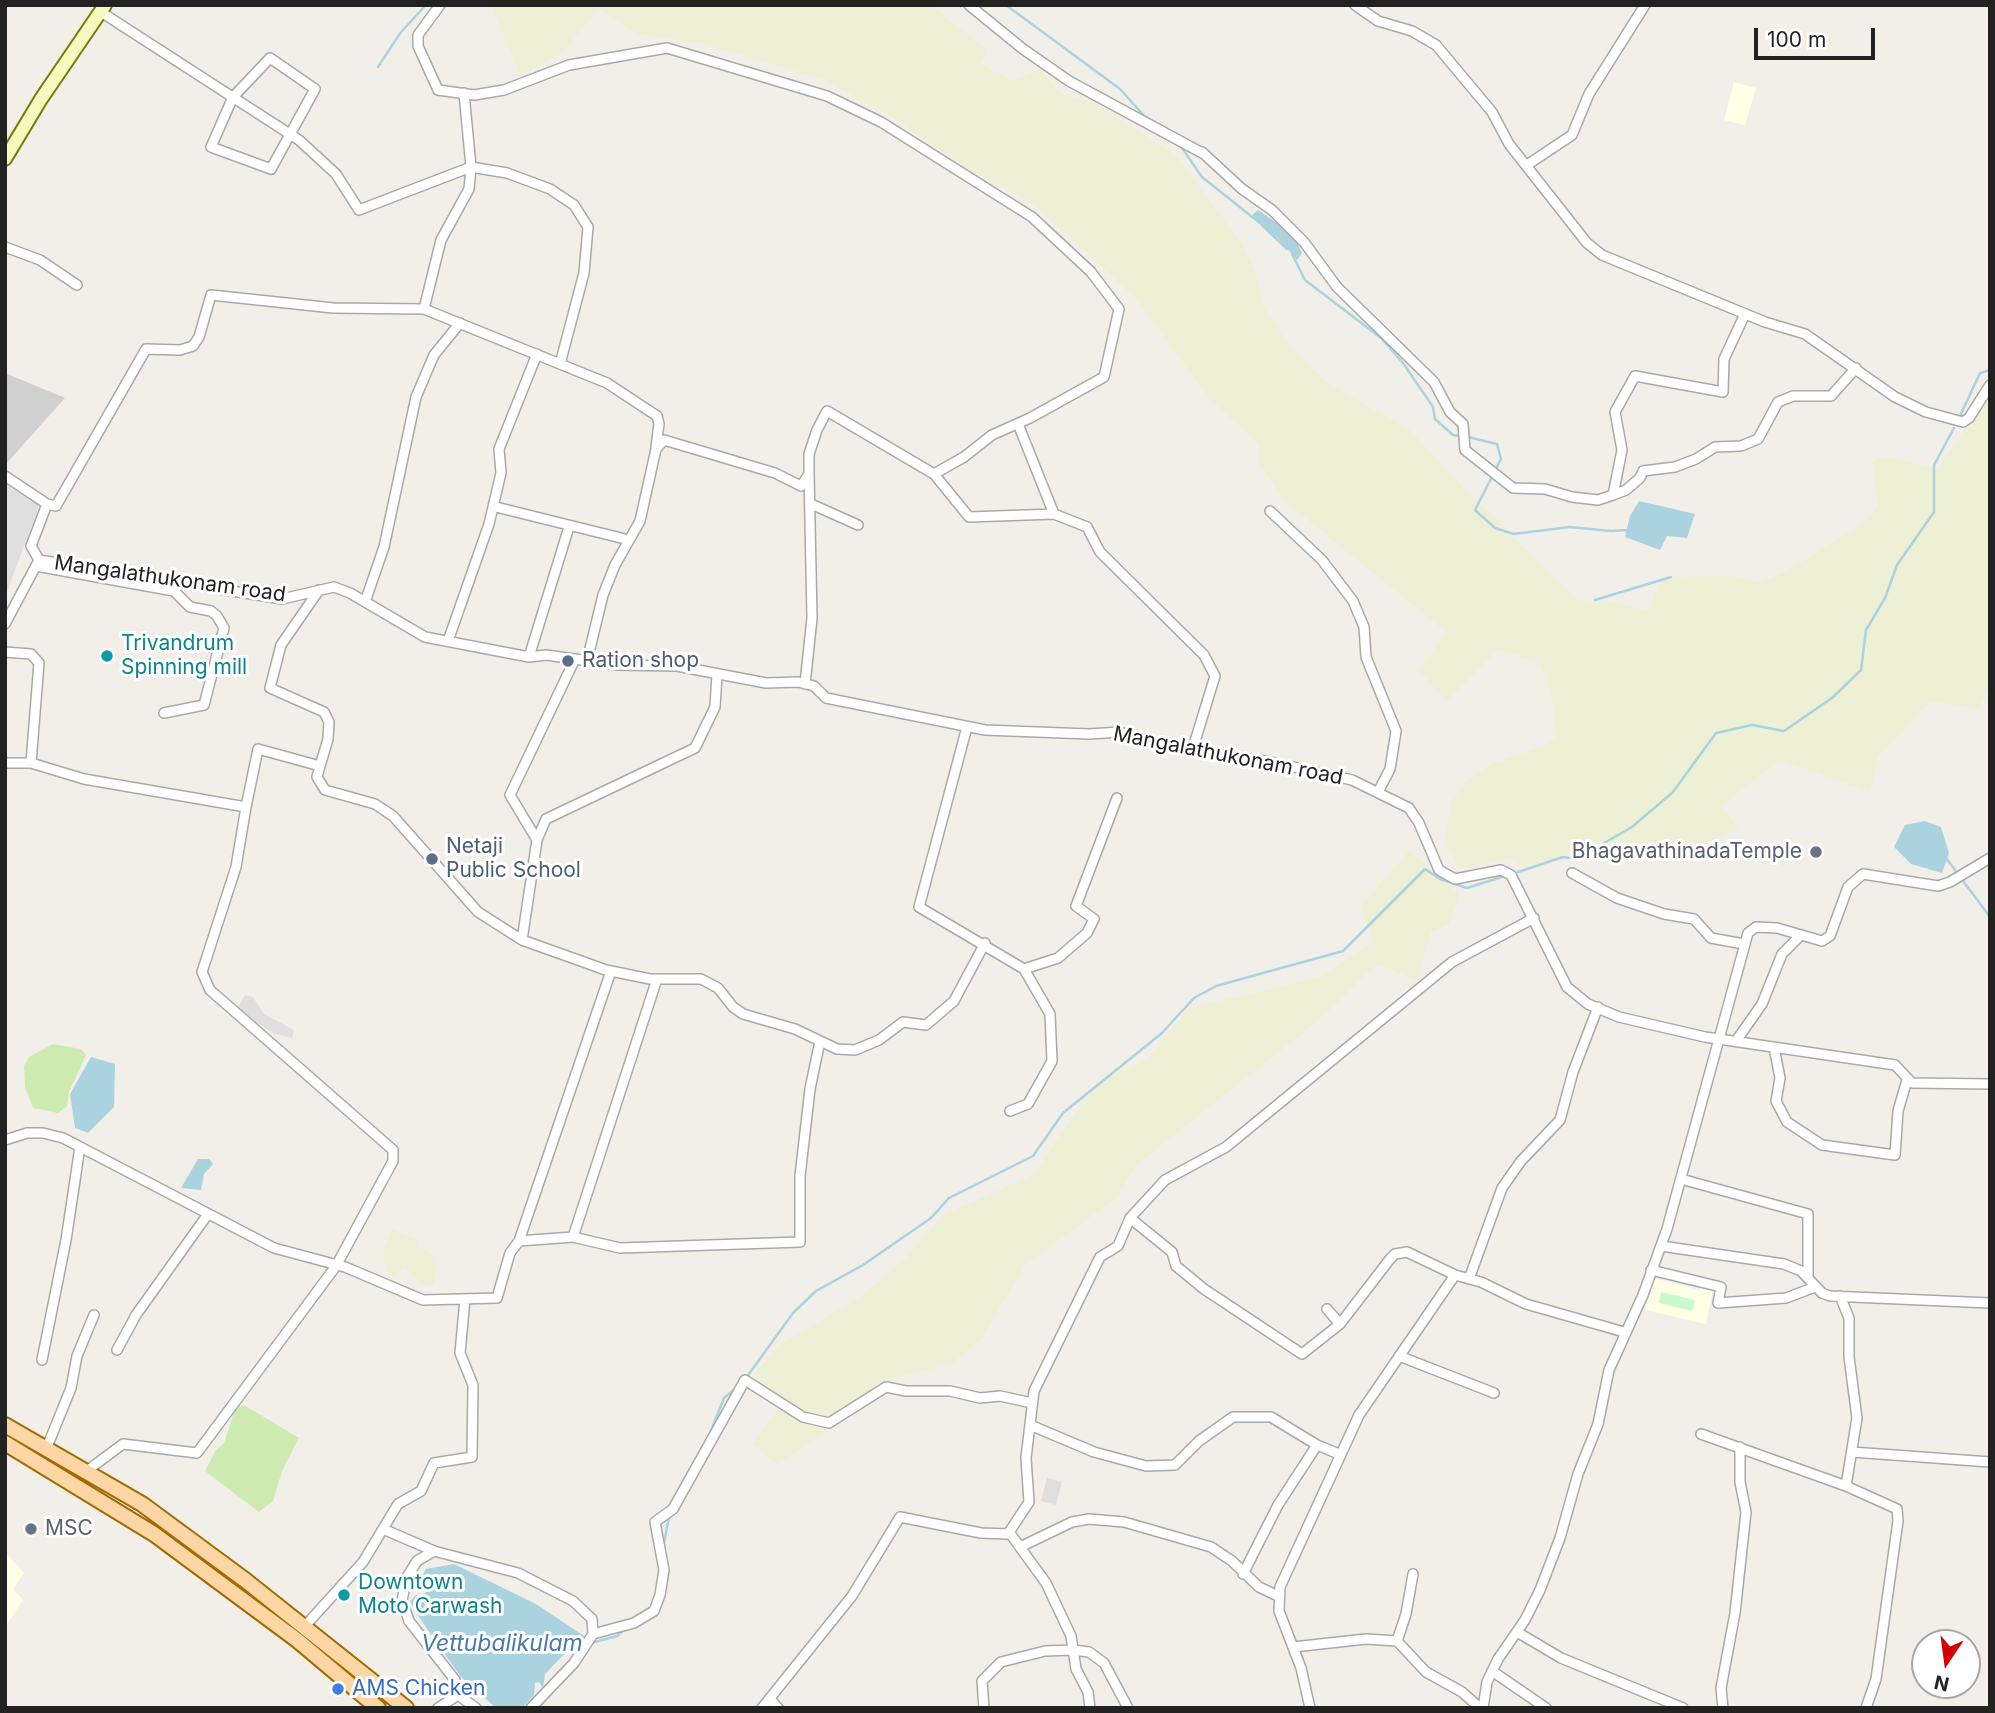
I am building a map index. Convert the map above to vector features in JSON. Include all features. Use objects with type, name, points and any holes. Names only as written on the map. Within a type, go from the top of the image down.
[{"type":"main road","points":[[5,159],[41,99],[103,9]]},
{"type":"main road","points":[[5,1425],[88,1470],[142,1504],[304,1626],[406,1708]]},
{"type":"main road","points":[[5,1443],[155,1534],[298,1640],[378,1708]]},
{"type":"street","points":[[440,5],[418,35],[418,46],[438,90],[464,93],[504,90],[569,65],[667,48],[827,96],[881,122],[1032,217],[1091,272],[1119,309],[1104,377],[1018,424],[992,435],[964,457],[934,474]]},
{"type":"street","points":[[969,5],[1023,49],[1069,81],[1203,153],[1242,189],[1272,210],[1304,242],[1337,287],[1434,382],[1450,412],[1463,424],[1465,450],[1513,488],[1545,489],[1572,497],[1598,500],[1613,495],[1626,490],[1640,478],[1643,471],[1675,467],[1696,459],[1715,447],[1741,446],[1758,439],[1778,402],[1793,396],[1831,396],[1856,368]]},
{"type":"street","points":[[1355,5],[1378,21],[1412,31],[1436,45],[1492,112],[1509,144],[1597,251],[1745,314],[1805,334],[1895,397],[1926,412],[1960,422],[1969,418],[1990,385]]},
{"type":"street","points":[[1527,165],[1572,135],[1589,94],[1645,5]]},
{"type":"street","points":[[103,9],[289,134],[336,174],[359,210],[471,167],[507,173],[550,189],[574,205],[588,227],[584,273],[560,364]]},
{"type":"street","points":[[270,58],[315,89],[271,169],[211,147],[233,97],[270,58]]},
{"type":"street","points":[[424,309],[441,240],[469,189],[471,167],[464,93]]},
{"type":"street","points":[[5,247],[40,260],[77,285]]},
{"type":"street","points":[[5,476],[47,504],[56,506],[146,349],[180,350],[193,346],[199,337],[211,295],[333,308],[424,309],[607,383],[657,416],[659,424],[656,449],[640,521],[603,595],[587,661]]},
{"type":"street","points":[[1613,495],[1622,450],[1615,412],[1635,376],[1723,392],[1724,359],[1745,314]]},
{"type":"street","points":[[365,602],[384,547],[415,397],[434,355],[460,323]]},
{"type":"street","points":[[448,641],[489,524],[501,473],[499,449],[537,355]]},
{"type":"street","points":[[805,684],[812,618],[809,454],[827,411],[934,474],[969,517],[1054,514],[1087,527],[1100,552],[1203,655],[1215,676],[1192,751]]},
{"type":"street","points":[[1018,424],[1054,514]]},
{"type":"street","points":[[656,449],[664,440],[692,447],[775,473],[801,486],[809,474]]},
{"type":"street","name":"Mangalathukonam road","points":[[47,504],[31,546],[38,563],[282,599],[334,587],[425,637],[529,657],[546,654],[587,661],[677,666],[766,683],[786,681],[814,686],[826,698],[967,727],[1027,733],[1120,732],[1139,741],[1310,770],[1352,780],[1409,808],[1419,823],[1439,870],[1464,879],[1501,870],[1507,872],[1534,918],[1567,987],[1588,1004],[1619,1017],[1717,1038],[1895,1065],[1902,1069],[1907,1080]]},
{"type":"street","points":[[811,504],[858,525]]},
{"type":"street","points":[[496,507],[569,527],[619,535],[629,540]]},
{"type":"street","points":[[1270,511],[1322,560],[1353,601],[1364,627],[1366,657],[1396,731],[1390,769],[1378,792]]},
{"type":"street","points":[[529,657],[569,527]]},
{"type":"street","points":[[5,624],[38,563],[174,591],[190,607],[211,611],[224,628],[204,705],[164,713]]},
{"type":"street","points":[[319,590],[282,645],[270,688],[324,712],[329,722],[328,739],[317,777],[325,790],[375,804],[393,816],[478,912],[522,940],[611,971],[657,979],[701,979],[718,988],[733,1007],[743,1014],[795,1029],[837,1049],[855,1050],[879,1040],[903,1022],[926,1025],[954,1001],[985,943]]},
{"type":"street","points":[[5,652],[31,654],[39,663],[31,763]]},
{"type":"street","points":[[537,840],[510,795],[575,659]]},
{"type":"street","points":[[522,940],[537,840],[546,820],[695,748],[715,707],[717,675]]},
{"type":"street","points":[[967,727],[919,907],[985,943],[1024,969],[1049,1014],[1052,1061],[1028,1104],[1010,1111]]},
{"type":"street","points":[[88,1470],[123,1444],[197,1452],[336,1266],[393,1161],[393,1150],[380,1136],[287,1060],[210,990],[202,972],[236,867],[258,749],[320,766]]},
{"type":"street","points":[[5,763],[31,763],[84,779],[246,807]]},
{"type":"street","points":[[1024,969],[1058,958],[1087,933],[1094,919],[1076,906],[1117,798]]},
{"type":"street","points":[[1293,1647],[1366,1639],[1397,1641],[1426,1672],[1462,1692],[1482,1708],[1492,1671],[1540,1590],[1560,1538],[1578,1474],[1598,1424],[1609,1370],[1661,1245],[1748,933],[1756,927],[1816,941],[1830,936],[1848,887],[1863,874],[1938,886],[1950,882],[1990,858]]},
{"type":"street","points":[[1572,873],[1617,898],[1664,914],[1694,919],[1711,938],[1744,944]]},
{"type":"street","points":[[1009,1532],[1029,1502],[1027,1458],[1034,1391],[1100,1256],[1118,1246],[1130,1218],[1164,1180],[1226,1147],[1452,962],[1534,918]]},
{"type":"street","points":[[1736,1041],[1762,1004],[1782,954],[1798,938]]},
{"type":"street","points":[[5,1140],[27,1133],[43,1133],[80,1147],[274,1248],[336,1266],[423,1300],[497,1298],[510,1253],[519,1241],[611,971]]},
{"type":"street","points":[[573,1237],[657,979]]},
{"type":"street","points":[[1469,1279],[1502,1188],[1521,1161],[1560,1120],[1573,1072],[1598,1007]]},
{"type":"street","points":[[519,1241],[573,1237],[620,1248],[800,1242],[800,1176],[810,1089],[820,1041]]},
{"type":"street","points":[[1774,1047],[1780,1078],[1776,1101],[1787,1122],[1822,1146],[1895,1155],[1898,1111],[1907,1080],[1922,1084],[1990,1084]]},
{"type":"street","points":[[42,1360],[66,1240],[80,1147]]},
{"type":"street","points":[[1681,1179],[1808,1214],[1808,1277]]},
{"type":"street","points":[[117,1350],[136,1315],[208,1214]]},
{"type":"street","points":[[1130,1218],[1172,1252],[1176,1266],[1204,1289],[1302,1354],[1340,1324],[1395,1254],[1413,1254],[1455,1275],[1526,1304],[1625,1332]]},
{"type":"street","points":[[1661,1245],[1784,1264],[1808,1277],[1822,1293],[1990,1303]]},
{"type":"street","points":[[1651,1270],[1721,1287],[1718,1303],[1786,1298],[1815,1287]]},
{"type":"street","points":[[1310,1708],[1293,1647],[1279,1611],[1278,1596],[1287,1570],[1359,1415],[1455,1275]]},
{"type":"street","points":[[1840,1296],[1849,1318],[1849,1357],[1857,1418],[1846,1486]]},
{"type":"street","points":[[304,1626],[363,1562],[398,1504],[421,1491],[434,1463],[472,1457],[473,1385],[460,1353],[465,1299]]},
{"type":"street","points":[[1327,1309],[1340,1324]]},
{"type":"street","points":[[47,1447],[71,1388],[77,1356],[94,1315]]},
{"type":"street","points":[[1399,1356],[1494,1393]]},
{"type":"street","points":[[593,1633],[634,1623],[654,1611],[664,1570],[654,1522],[673,1509],[745,1380],[803,1417],[829,1423],[886,1387],[906,1391],[950,1391],[980,1398],[1000,1396],[1032,1403]]},
{"type":"street","points":[[1030,1425],[1094,1452],[1146,1466],[1175,1465],[1199,1441],[1233,1417],[1271,1417],[1317,1445],[1339,1454]]},
{"type":"street","points":[[1701,1434],[1846,1486],[1892,1506],[1898,1515],[1876,1679],[1866,1708]]},
{"type":"street","points":[[1244,1574],[1278,1505],[1317,1445]]},
{"type":"street","points":[[1723,1708],[1721,1688],[1735,1612],[1746,1512],[1740,1482],[1740,1447]]},
{"type":"street","points":[[1852,1452],[1990,1462]]},
{"type":"street","points":[[762,1708],[852,1596],[900,1517],[981,1533],[1009,1532]]},
{"type":"street","points":[[1020,1547],[1072,1522],[1089,1519],[1124,1521],[1212,1547],[1259,1587],[1278,1596]]},
{"type":"street","points":[[383,1529],[434,1551],[518,1573],[573,1601],[592,1619],[593,1633],[574,1662],[531,1708]]},
{"type":"street","points":[[1009,1532],[1046,1583],[1071,1636],[1076,1669],[1088,1692],[1090,1708]]},
{"type":"street","points":[[434,1551],[417,1561],[407,1577],[402,1600],[409,1621],[455,1680],[458,1695],[476,1708]]},
{"type":"street","points":[[1397,1641],[1406,1614],[1413,1574]]},
{"type":"street","points":[[1517,1632],[1561,1658],[1683,1708]]},
{"type":"street","points":[[984,1708],[982,1681],[1001,1661],[1045,1651],[1073,1650],[1089,1652],[1104,1663],[1128,1708]]},
{"type":"street","points":[[1492,1671],[1546,1708]]},
{"type":"street","points":[[438,1708],[458,1695]]},
{"type":"street","points":[[770,1699],[778,1708]]},
{"type":"shaded area","points":[[491,5],[930,5],[988,50],[980,63],[1012,81],[1040,69],[1058,91],[1097,104],[1177,156],[1240,241],[1255,271],[1262,304],[1291,348],[1327,383],[1410,430],[1471,496],[1504,524],[1510,534],[1579,601],[1605,600],[1649,611],[1661,577],[1732,576],[1761,583],[1788,570],[1861,525],[1878,506],[1872,462],[1885,456],[1937,469],[1960,437],[1986,389],[1990,388],[1990,687],[1978,709],[1931,701],[1878,757],[1870,792],[1780,760],[1721,806],[1739,829],[1679,854],[1646,860],[1619,840],[1559,860],[1518,866],[1511,858],[1460,870],[1445,839],[1451,802],[1469,779],[1487,766],[1548,744],[1556,736],[1551,692],[1539,663],[1499,649],[1447,701],[1419,671],[1446,632],[1287,503],[1257,460],[1259,445],[1209,398],[1139,302],[1085,251],[1027,200],[978,175],[899,122],[825,80],[701,43],[638,34],[599,9],[563,52],[521,76]]},
{"type":"shaded area","points":[[1734,82],[1756,88],[1745,125],[1724,120]]},
{"type":"shaded area","points":[[5,373],[65,398],[5,465]]},
{"type":"shaded area","points":[[5,484],[39,506],[5,597]]},
{"type":"shaded area","points":[[1409,851],[1460,895],[1449,924],[1431,932],[1417,980],[1377,964],[1318,1021],[1135,1166],[1117,1198],[1026,1264],[981,1339],[952,1364],[887,1380],[838,1422],[778,1465],[752,1444],[785,1401],[749,1380],[778,1346],[860,1297],[903,1261],[943,1215],[1033,1175],[1075,1113],[1104,1079],[1146,1060],[1189,1008],[1321,977],[1373,942],[1361,906]]},
{"type":"shaded area","points":[[245,995],[253,997],[264,1014],[294,1030],[292,1038],[275,1034],[236,1010]]},
{"type":"shaded area","points":[[393,1229],[419,1241],[419,1247],[437,1258],[434,1284],[425,1286],[405,1268],[394,1276],[386,1272],[383,1248]]},
{"type":"shaded area","points":[[1653,1278],[1699,1290],[1701,1286],[1713,1289],[1706,1324],[1645,1310]]},
{"type":"shaded area","points":[[1047,1478],[1062,1482],[1056,1505],[1041,1501]]},
{"type":"shaded area","points":[[5,1552],[24,1573],[13,1589],[23,1600],[5,1627]]},
{"type":"green space","points":[[53,1044],[81,1049],[86,1055],[69,1092],[67,1106],[58,1113],[33,1108],[25,1087],[24,1066],[29,1057]]},
{"type":"green space","points":[[1661,1292],[1695,1300],[1692,1311],[1659,1303]]},
{"type":"green space","points":[[244,1405],[299,1438],[282,1471],[273,1501],[259,1512],[205,1471],[216,1450],[224,1443],[235,1409]]},
{"type":"water","points":[[1258,210],[1293,234],[1302,253],[1297,260],[1277,237],[1250,217]]},
{"type":"water","points":[[1639,501],[1695,514],[1687,538],[1667,536],[1660,550],[1625,537],[1630,516]]},
{"type":"water","points":[[1925,821],[1941,827],[1949,853],[1942,873],[1911,864],[1894,847],[1905,825]]},
{"type":"water","points":[[91,1057],[115,1064],[114,1107],[88,1133],[75,1128],[70,1094]]},
{"type":"water","points":[[198,1159],[209,1159],[213,1164],[204,1174],[201,1190],[181,1188]]},
{"type":"water","name":"Vettubalikulam","points":[[454,1564],[536,1604],[587,1638],[581,1645],[573,1645],[545,1674],[543,1688],[539,1682],[535,1683],[534,1695],[522,1708],[495,1707],[461,1677],[410,1601],[416,1595],[422,1596],[426,1592],[422,1576],[426,1569]]},
{"type":"waterway","points":[[378,67],[401,32],[426,5]]},
{"type":"waterway","points":[[1006,5],[1120,89],[1147,119]]},
{"type":"waterway","points":[[1180,145],[1202,177],[1251,216]]},
{"type":"waterway","points":[[1262,225],[1287,249]]},
{"type":"waterway","points":[[1292,254],[1305,280],[1381,338],[1403,363],[1433,407],[1435,419],[1453,435],[1461,436]]},
{"type":"waterway","points":[[1960,416],[1980,373],[1990,370]]},
{"type":"waterway","points":[[1518,872],[1563,857],[1576,859],[1632,827],[1673,792],[1716,733],[1752,725],[1784,731],[1832,698],[1861,670],[1866,630],[1885,598],[1897,565],[1934,512],[1934,465],[1954,428]]},
{"type":"waterway","points":[[1468,437],[1497,444],[1501,459],[1475,510],[1495,528],[1514,534],[1570,527],[1629,530]]},
{"type":"waterway","points":[[1595,600],[1671,577]]},
{"type":"waterway","points":[[1946,858],[1990,917]]},
{"type":"waterway","points":[[746,1378],[793,1313],[816,1291],[863,1265],[931,1218],[949,1198],[1033,1156],[1063,1113],[1162,1033],[1194,998],[1216,986],[1343,951],[1425,869],[1440,879],[1467,888],[1502,877]]},
{"type":"waterway","points":[[709,1436],[724,1398],[736,1388]]},
{"type":"waterway","points":[[663,1548],[669,1517]]},
{"type":"waterway","points":[[591,1643],[617,1636],[626,1628]]},
{"type":"place","name":"Trivandrum Spinning mill","points":[[107,656]]},
{"type":"place","name":"Ration shop","points":[[568,661]]},
{"type":"place","name":"BhagavathinadaTemple","points":[[1816,852]]},
{"type":"place","name":"Netaji Public School","points":[[432,859]]},
{"type":"place","name":"MSC","points":[[31,1529]]},
{"type":"place","name":"Downtown Moto Carwash","points":[[344,1595]]},
{"type":"place","name":"AMS Chicken","points":[[338,1689]]}]
